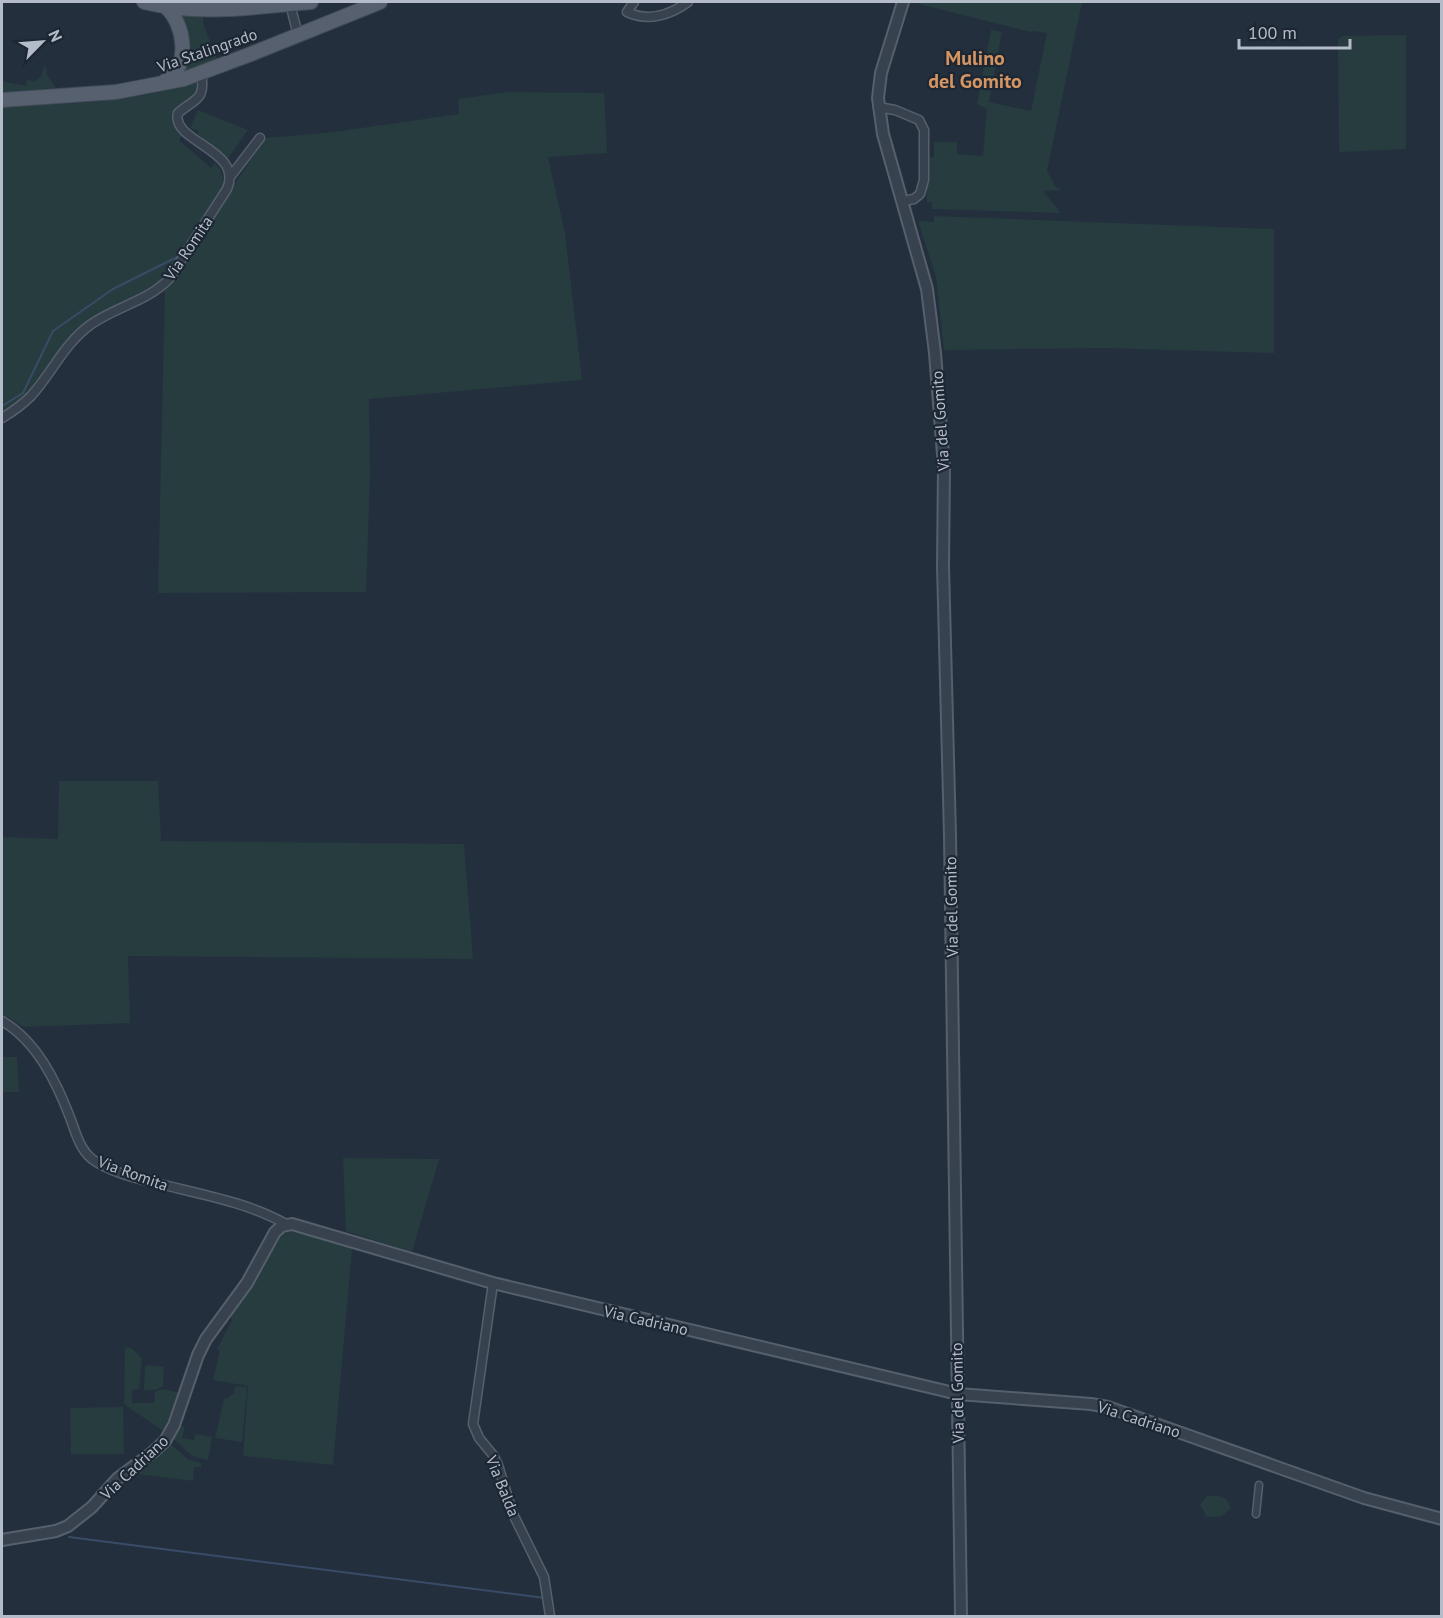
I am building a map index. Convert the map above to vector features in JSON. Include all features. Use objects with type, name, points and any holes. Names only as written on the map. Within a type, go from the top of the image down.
[{"type":"main road","points":[[144,2],[220,11],[311,2]]},
{"type":"main road","name":"Via Stalingrado","points":[[2,100],[92,95],[152,86],[201,73],[298,35],[350,9],[380,2]]},
{"type":"main road","points":[[152,86],[169,79],[176,72],[181,61],[180,32],[171,6]]},
{"type":"street","points":[[634,2],[627,12],[639,18],[673,13],[688,2]]},
{"type":"street","name":"Via del Gomito","points":[[903,2],[881,73],[878,107],[920,261],[932,318],[944,467],[961,1617]]},
{"type":"street","points":[[290,4],[298,35]]},
{"type":"street","points":[[201,73],[202,94],[178,113],[178,121],[183,129],[226,164],[230,177]]},
{"type":"street","points":[[878,107],[895,110],[919,120],[924,130],[924,180],[920,194],[914,199],[903,201]]},
{"type":"street","points":[[230,177],[260,138]]},
{"type":"street","name":"Via Romita","points":[[2,418],[32,396],[55,362],[78,335],[102,317],[153,292],[169,279],[222,198],[230,177]]},
{"type":"street","name":"Via Romita","points":[[2,1021],[17,1031],[34,1049],[63,1100],[82,1147],[94,1160],[108,1168],[137,1178],[266,1214],[282,1226]]},
{"type":"street","name":"Via Cadriano","points":[[2,1540],[56,1531],[68,1526],[92,1507],[118,1478],[165,1441],[174,1425],[198,1355],[206,1339],[247,1283],[282,1226],[304,1226],[493,1282],[958,1394],[1108,1407],[1364,1498],[1442,1519]]},
{"type":"street","name":"Via Balda","points":[[493,1282],[473,1424],[479,1438],[498,1465],[513,1514],[544,1577],[550,1617]]},
{"type":"street","points":[[1256,1514],[1259,1485]]},
{"type":"green space","points":[[918,2],[1082,2],[1047,171],[1055,186],[1062,190],[1043,191],[1061,213],[932,209],[932,202],[927,202],[927,158],[934,157],[934,142],[957,142],[957,154],[983,156],[987,109],[977,104],[991,30],[1002,32],[989,102],[1031,111],[1047,33],[1031,32]]},
{"type":"green space","points":[[182,15],[203,16],[203,23],[217,60],[185,70],[188,55]]},
{"type":"green space","points":[[1406,35],[1406,149],[1339,152],[1338,40],[1342,36]]},
{"type":"green space","points":[[45,65],[47,75],[56,88],[2,92],[2,81],[26,86],[27,80],[35,81],[41,77]]},
{"type":"green space","points":[[196,84],[196,97],[174,113],[173,123],[182,136],[179,140],[211,168],[215,163],[221,172],[223,181],[219,195],[204,215],[206,217],[186,254],[266,138],[334,132],[459,114],[458,99],[508,92],[604,93],[607,153],[548,157],[565,233],[582,380],[369,399],[370,473],[366,592],[158,593],[165,287],[89,326],[38,387],[2,416],[2,107],[122,98]]},
{"type":"green space","points":[[198,110],[248,130],[227,160],[213,145],[198,134],[198,131],[190,128]]},
{"type":"green space","points":[[934,216],[1274,229],[1274,353],[1106,348],[944,350],[936,277],[918,221],[934,222]]},
{"type":"green space","points":[[59,781],[158,781],[161,841],[464,844],[473,959],[128,956],[130,1023],[24,1027],[2,1014],[2,837],[58,839]]},
{"type":"green space","points":[[2,1057],[17,1057],[19,1092],[2,1092]]},
{"type":"green space","points":[[343,1158],[439,1159],[412,1252],[346,1231]]},
{"type":"green space","points":[[273,1228],[299,1228],[352,1248],[333,1465],[243,1456],[248,1386],[213,1380],[220,1350],[217,1349],[232,1320],[229,1312]]},
{"type":"green space","points":[[125,1347],[131,1348],[142,1358],[139,1389],[132,1390],[132,1403],[154,1403],[155,1392],[162,1389],[181,1393],[166,1433],[124,1404]]},
{"type":"green space","points":[[148,1365],[164,1367],[163,1386],[155,1390],[144,1390],[145,1367]]},
{"type":"green space","points":[[235,1386],[247,1387],[242,1442],[215,1438],[224,1398],[227,1399],[234,1393]]},
{"type":"green space","points":[[123,1407],[124,1454],[71,1454],[70,1408]]},
{"type":"green space","points":[[179,1426],[185,1427],[182,1438],[194,1440],[195,1434],[212,1437],[208,1460],[192,1456],[172,1437]]},
{"type":"green space","points":[[169,1443],[189,1460],[201,1463],[201,1467],[194,1467],[193,1481],[129,1473]]},
{"type":"green space","points":[[1207,1496],[1225,1498],[1231,1508],[1222,1516],[1207,1517],[1200,1505]]},
{"type":"waterway","points":[[2,406],[23,393],[53,331],[113,289],[181,255]]},
{"type":"waterway","points":[[69,1537],[545,1598]]},
{"type":"district","name":"Mulino del Gomito","points":[[975,70]]}]
